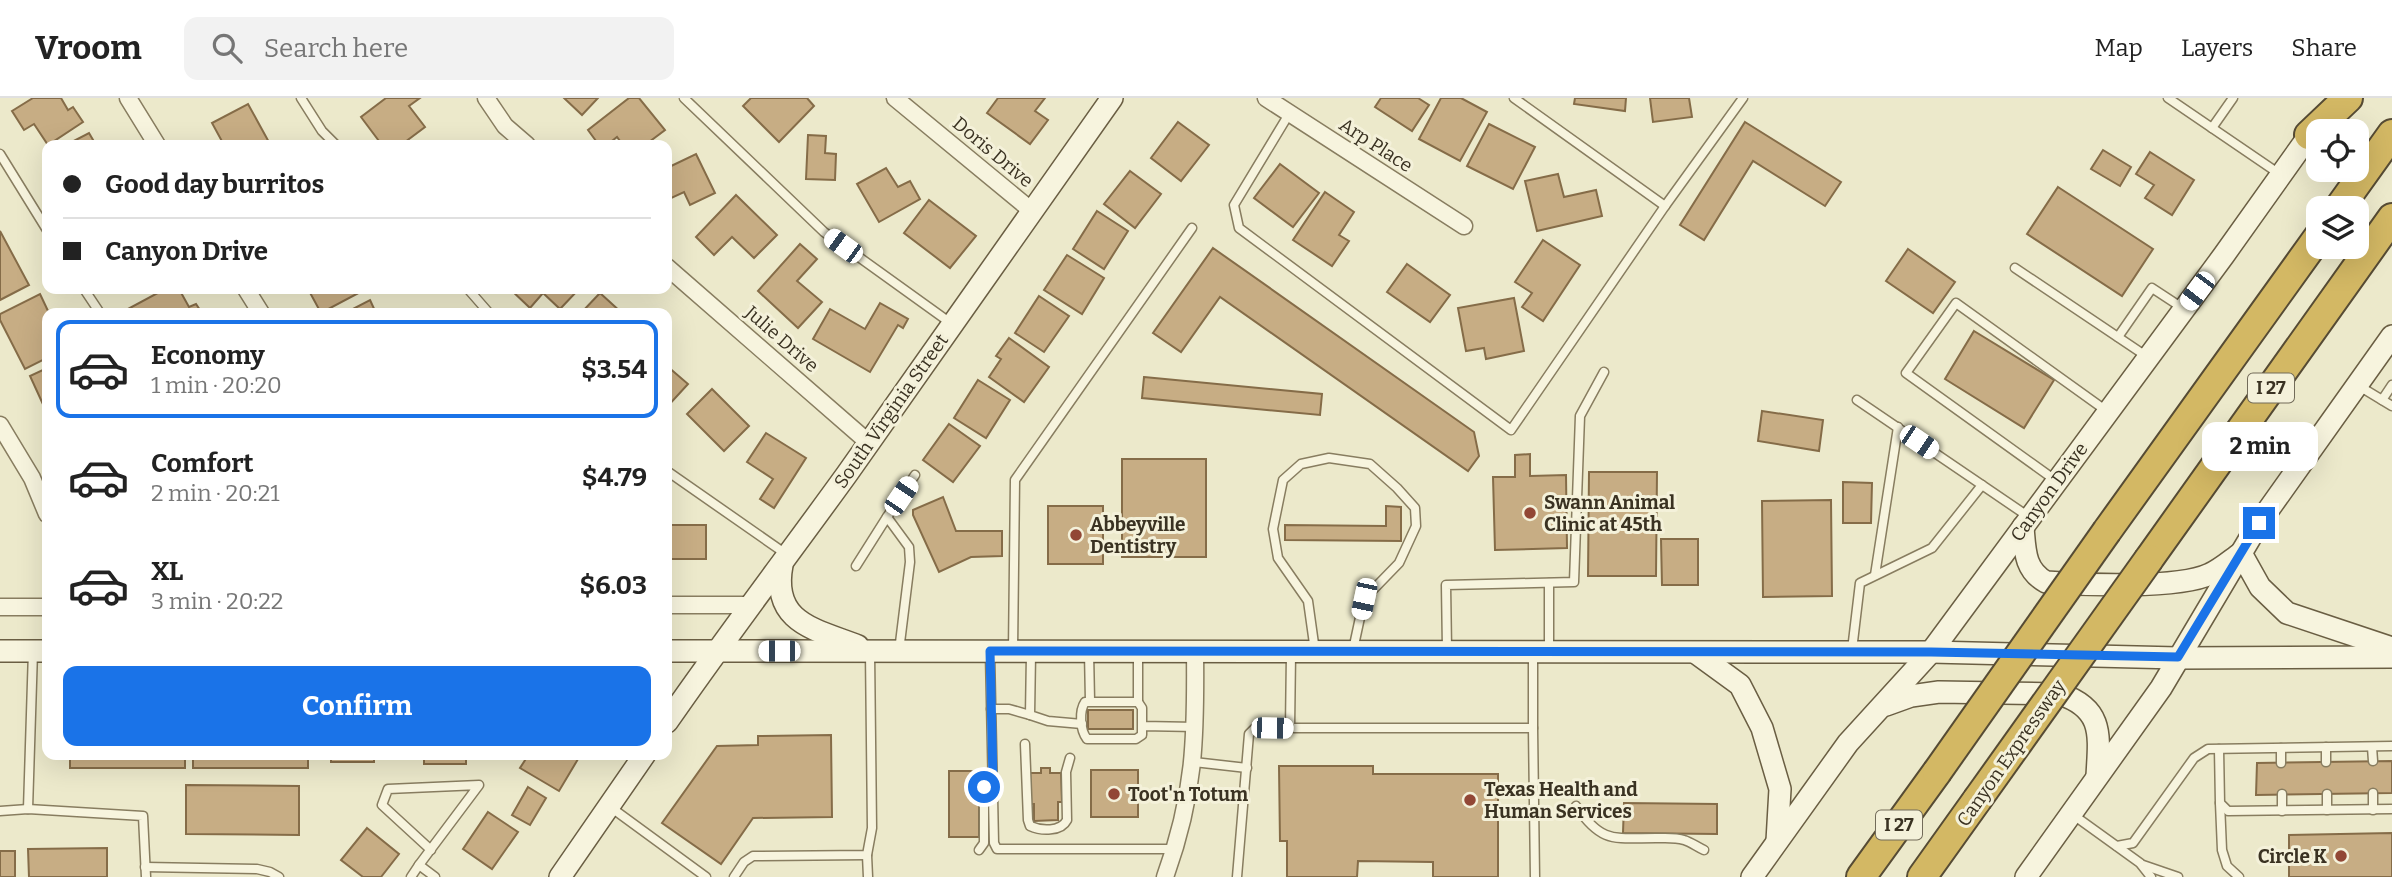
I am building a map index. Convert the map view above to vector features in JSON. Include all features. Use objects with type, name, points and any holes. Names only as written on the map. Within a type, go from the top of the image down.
[{"type":"highway","points":[[2326,119],[2348,98]]},
{"type":"highway","points":[[2348,196],[2392,134]]},
{"type":"highway","name":"Canyon Expressway","points":[[1923,877],[2392,218]]},
{"type":"highway","name":"I 27","points":[[1861,877],[2306,254]]},
{"type":"main road","name":"South Virginia Street","points":[[672,715],[869,443],[1112,98]]},
{"type":"main road","name":"Canyon Drive","points":[[2320,119],[2335,98]]},
{"type":"main road","name":"Canyon Drive","points":[[1752,877],[1848,743],[1931,652],[2306,139]]},
{"type":"main road","points":[[2026,877],[2161,688],[2259,523],[2392,335]]},
{"type":"main road","points":[[2027,522],[2029,568],[2037,578],[2046,582],[2180,582],[2210,574],[2241,553]]},
{"type":"main road","points":[[2241,553],[2260,587],[2287,613],[2392,648]]},
{"type":"main road","points":[[785,560],[779,581],[782,598],[792,615],[802,624],[870,651]]},
{"type":"main road","points":[[0,652],[40,651]]},
{"type":"main road","points":[[672,651],[1931,652],[2178,657],[2392,657]]},
{"type":"main road","points":[[1696,653],[1740,685],[1762,728],[1780,789],[1776,842]]},
{"type":"main road","points":[[1878,709],[1911,696],[1939,692],[2060,694],[2077,699],[2092,717],[2099,733],[2097,776]]},
{"type":"main road","points":[[560,877],[640,760]]},
{"type":"street","points":[[128,98],[154,140]]},
{"type":"street","points":[[486,98],[505,127],[521,140]]},
{"type":"street","name":"Doris Drive","points":[[895,98],[1031,211]]},
{"type":"street","name":"Arp Place","points":[[1266,98],[1464,226]]},
{"type":"street","name":"Julie Drive","points":[[672,271],[869,443]]},
{"type":"street","points":[[0,425],[32,478],[42,502]]},
{"type":"street","points":[[672,605],[752,605]]},
{"type":"street","points":[[0,607],[42,607]]},
{"type":"street","points":[[1165,877],[1185,817],[1194,762],[1195,651]]},
{"type":"lane","points":[[301,98],[331,140]]},
{"type":"lane","points":[[684,98],[824,232],[952,324]]},
{"type":"lane","points":[[1514,98],[1665,206]]},
{"type":"lane","points":[[1289,114],[1234,205],[1239,228],[1511,430],[1743,98]]},
{"type":"lane","points":[[2168,98],[2281,175]]},
{"type":"lane","points":[[2211,128],[2233,98]]},
{"type":"lane","points":[[0,154],[42,221]]},
{"type":"lane","points":[[1030,715],[1022,651],[1015,480],[1192,228]]},
{"type":"lane","points":[[2015,268],[2148,358]]},
{"type":"lane","points":[[2118,337],[2152,288],[2184,309]]},
{"type":"lane","points":[[472,294],[485,308]]},
{"type":"lane","points":[[2057,482],[1906,373],[1956,303],[2108,412]]},
{"type":"lane","points":[[1447,652],[1446,585],[1574,582],[1580,416],[1604,372]]},
{"type":"lane","points":[[2356,384],[2392,406]]},
{"type":"lane","points":[[2382,400],[2392,385]]},
{"type":"lane","points":[[1857,400],[1982,485],[2027,522]]},
{"type":"lane","points":[[1875,575],[1898,427]]},
{"type":"lane","points":[[1315,651],[1308,601],[1278,558],[1273,529],[1283,480],[1301,464],[1329,458],[1370,464],[1415,508],[1416,526],[1399,563],[1364,599],[1353,652]]},
{"type":"lane","points":[[672,475],[785,560]]},
{"type":"lane","points":[[856,566],[915,475]]},
{"type":"lane","points":[[1852,653],[1860,583],[1932,548],[1982,485]]},
{"type":"lane","points":[[887,517],[909,547],[900,651]]},
{"type":"lane","points":[[1535,877],[1533,728],[1549,583]]},
{"type":"lane","points":[[27,809],[40,651]]},
{"type":"lane","points":[[868,877],[867,855],[872,828],[870,651]]},
{"type":"lane","points":[[990,651],[994,843],[997,849],[1175,849]]},
{"type":"lane","points":[[1089,651],[1096,704]]},
{"type":"lane","points":[[1138,651],[1138,702],[1142,708],[1142,735],[1136,739],[1087,739],[1082,733],[1082,706],[1085,702],[1121,706],[1138,702]]},
{"type":"lane","points":[[1290,728],[1291,651]]},
{"type":"lane","points":[[991,709],[1009,709],[1048,722],[1082,724]]},
{"type":"lane","points":[[1142,726],[1196,727]]},
{"type":"lane","points":[[1237,877],[1250,734],[1255,728],[1533,728]]},
{"type":"lane","points":[[1099,729],[1099,739]]},
{"type":"lane","points":[[1121,729],[1121,739]]},
{"type":"lane","points":[[1025,744],[1028,820],[1030,826],[1035,829],[1060,828],[1065,825],[1066,772],[1070,758]]},
{"type":"lane","points":[[2117,846],[2133,842],[2194,758],[2207,749],[2392,746]]},
{"type":"lane","points":[[2326,747],[2326,762]]},
{"type":"lane","points":[[2372,747],[2373,761]]},
{"type":"lane","points":[[2219,748],[2222,850],[2227,866],[2239,877]]},
{"type":"lane","points":[[2281,748],[2281,763]]},
{"type":"lane","points":[[1194,762],[1247,768]]},
{"type":"lane","points":[[979,850],[984,843],[984,787],[987,782],[993,780]]},
{"type":"lane","points":[[411,877],[479,785],[388,789],[382,805],[430,850]]},
{"type":"lane","points":[[2373,793],[2373,810]]},
{"type":"lane","points":[[2282,794],[2282,811]]},
{"type":"lane","points":[[2327,794],[2327,810]]},
{"type":"lane","points":[[2220,803],[2228,811],[2392,809]]},
{"type":"lane","points":[[609,806],[706,877]]},
{"type":"lane","points":[[1576,806],[1588,824],[1602,835],[1619,838],[1675,838],[1704,850]]},
{"type":"lane","points":[[0,811],[27,809],[143,816],[145,877]]},
{"type":"lane","points":[[2071,813],[2160,877]]},
{"type":"lane","points":[[734,877],[744,862],[753,856],[867,855]]},
{"type":"lane","points":[[2140,863],[2151,877]]},
{"type":"lane","points":[[2140,863],[2178,877]]},
{"type":"lane","points":[[419,865],[435,877]]},
{"type":"lane","points":[[145,867],[257,869],[279,877]]},
{"type":"building","points":[[33,98],[61,98],[68,110],[73,107],[83,122],[56,140],[45,140],[34,124],[24,130],[12,111]]},
{"type":"building","points":[[386,98],[420,98],[409,106],[425,127],[408,140],[378,140],[361,117]]},
{"type":"building","points":[[564,98],[598,98],[582,115]]},
{"type":"building","points":[[629,98],[639,98],[665,130],[652,140],[619,140],[617,137],[613,140],[595,140],[588,130]]},
{"type":"building","points":[[751,98],[807,98],[814,106],[779,142],[743,106]]},
{"type":"building","points":[[998,98],[1045,98],[1035,111],[1048,120],[1030,144],[987,113]]},
{"type":"building","points":[[1381,98],[1418,98],[1429,105],[1412,131],[1375,107]]},
{"type":"building","points":[[1441,98],[1461,98],[1487,112],[1460,161],[1419,139]]},
{"type":"building","points":[[1575,98],[1626,98],[1625,111],[1574,104]]},
{"type":"building","points":[[1650,98],[1689,98],[1692,117],[1653,122]]},
{"type":"building","points":[[248,104],[268,140],[221,140],[212,123]]},
{"type":"building","points":[[1178,122],[1209,145],[1181,181],[1151,158]]},
{"type":"building","points":[[1745,122],[1841,182],[1825,206],[1753,161],[1704,240],[1680,225]]},
{"type":"building","points":[[1489,124],[1535,147],[1513,189],[1467,166]]},
{"type":"building","points":[[89,133],[93,140],[76,140]]},
{"type":"building","points":[[808,135],[826,136],[825,153],[836,154],[835,180],[806,179]]},
{"type":"building","points":[[2103,150],[2131,167],[2120,186],[2091,169]]},
{"type":"building","points":[[2150,152],[2194,180],[2172,215],[2145,198],[2154,185],[2136,174]]},
{"type":"building","points":[[696,154],[715,193],[690,205],[684,192],[672,198],[672,166]]},
{"type":"building","points":[[1280,164],[1319,193],[1293,227],[1254,198]]},
{"type":"building","points":[[886,168],[898,187],[910,181],[920,199],[879,222],[857,184]]},
{"type":"building","points":[[1130,171],[1161,194],[1135,228],[1104,204]]},
{"type":"building","points":[[1558,174],[1564,197],[1596,190],[1602,216],[1537,231],[1525,181]]},
{"type":"building","points":[[2058,187],[2153,249],[2122,296],[2027,234]]},
{"type":"building","points":[[1325,192],[1354,212],[1339,235],[1349,241],[1332,266],[1293,240]]},
{"type":"building","points":[[736,195],[777,235],[754,258],[732,237],[714,255],[696,237]]},
{"type":"building","points":[[929,200],[976,236],[950,268],[904,233]]},
{"type":"building","points":[[1097,211],[1128,231],[1104,269],[1073,249]]},
{"type":"building","points":[[0,231],[29,285],[0,300]]},
{"type":"building","points":[[1543,240],[1580,265],[1543,321],[1522,307],[1532,293],[1515,282]]},
{"type":"building","points":[[800,244],[817,259],[797,281],[822,302],[798,328],[758,291]]},
{"type":"building","points":[[1213,248],[1474,432],[1479,456],[1468,471],[1220,297],[1181,352],[1153,333]]},
{"type":"building","points":[[1908,249],[1955,282],[1933,313],[1886,281]]},
{"type":"building","points":[[1067,255],[1104,278],[1082,314],[1044,290]]},
{"type":"building","points":[[1407,264],[1450,295],[1430,322],[1387,292]]},
{"type":"building","points":[[40,294],[47,308],[42,308],[42,360],[25,369],[0,320],[0,314]]},
{"type":"building","points":[[156,294],[182,294],[189,307],[196,304],[199,308],[130,308]]},
{"type":"building","points":[[311,294],[357,294],[330,308],[318,308]]},
{"type":"building","points":[[515,294],[542,294],[530,308]]},
{"type":"building","points":[[544,294],[574,294],[561,308]]},
{"type":"building","points":[[601,294],[616,308],[586,308]]},
{"type":"building","points":[[1039,296],[1069,316],[1044,352],[1015,333]]},
{"type":"building","points":[[1514,298],[1524,351],[1486,359],[1484,348],[1466,351],[1458,308]]},
{"type":"building","points":[[370,300],[374,308],[355,308]]},
{"type":"building","points":[[880,303],[908,319],[903,328],[898,325],[870,372],[813,339],[830,309],[865,329]]},
{"type":"building","points":[[1974,331],[2054,380],[2024,428],[1945,379]]},
{"type":"building","points":[[1009,338],[1049,367],[1024,402],[989,377],[1001,359],[996,356]]},
{"type":"building","points":[[42,370],[42,402],[30,376]]},
{"type":"building","points":[[672,370],[688,384],[672,402]]},
{"type":"building","points":[[1144,377],[1322,394],[1320,415],[1142,398]]},
{"type":"building","points":[[978,380],[1010,400],[986,438],[954,418]]},
{"type":"building","points":[[712,389],[749,426],[724,451],[687,414]]},
{"type":"building","points":[[1762,411],[1823,420],[1819,451],[1758,441]]},
{"type":"building","points":[[949,424],[980,446],[953,482],[923,460]]},
{"type":"building","points":[[766,433],[806,458],[774,508],[760,499],[773,479],[747,462]]},
{"type":"building","name":"Swann Animal Clinic at 45th","points":[[1530,454],[1530,476],[1566,475],[1567,548],[1495,550],[1493,477],[1515,477],[1515,455]]},
{"type":"building","points":[[1122,459],[1206,459],[1206,557],[1122,557]]},
{"type":"building","points":[[1589,472],[1657,472],[1656,576],[1588,576]]},
{"type":"building","points":[[1843,482],[1872,483],[1871,523],[1843,523]]},
{"type":"building","points":[[943,497],[956,531],[1002,531],[1002,556],[971,557],[939,572],[913,510]]},
{"type":"building","points":[[1831,500],[1832,596],[1763,597],[1762,501]]},
{"type":"building","name":"Abbeyville Dentistry","points":[[1048,506],[1103,506],[1103,564],[1048,564]]},
{"type":"building","points":[[1386,506],[1401,507],[1401,541],[1285,540],[1285,525],[1386,526]]},
{"type":"building","points":[[672,525],[706,525],[706,559],[672,559]]},
{"type":"building","points":[[1661,539],[1698,539],[1698,585],[1662,585]]},
{"type":"building","points":[[1088,710],[1133,710],[1133,729],[1088,729]]},
{"type":"building","points":[[831,735],[832,817],[753,818],[721,864],[662,823],[717,746],[758,745],[758,736]]},
{"type":"building","points":[[70,760],[185,760],[185,768],[70,768]]},
{"type":"building","points":[[193,760],[308,760],[308,768],[193,768]]},
{"type":"building","points":[[331,760],[374,760],[374,762]]},
{"type":"building","points":[[424,760],[466,760],[466,764],[424,764]]},
{"type":"building","points":[[525,760],[577,760],[559,791],[520,768]]},
{"type":"building","points":[[2392,761],[2392,793],[2256,795],[2257,763]]},
{"type":"building","points":[[1279,766],[1373,766],[1373,774],[1498,774],[1498,877],[1433,877],[1433,862],[1358,861],[1357,877],[1287,877],[1287,841],[1280,841]]},
{"type":"building","points":[[1041,768],[1050,768],[1050,773],[1061,773],[1062,802],[1058,802],[1058,820],[1034,821],[1034,804],[1030,804],[1030,773],[1041,773]]},
{"type":"building","points":[[1091,770],[1138,770],[1138,817],[1091,817]]},
{"type":"building","points":[[949,771],[979,771],[979,837],[949,837]]},
{"type":"building","points":[[186,785],[299,786],[299,835],[186,834]]},
{"type":"building","points":[[528,787],[546,798],[530,825],[512,815]]},
{"type":"building","points":[[1624,803],[1717,804],[1717,834],[1623,833]]},
{"type":"building","points":[[488,812],[518,832],[492,869],[463,849]]},
{"type":"building","points":[[367,828],[399,854],[381,877],[363,877],[341,860]]},
{"type":"building","points":[[2392,833],[2392,877],[2289,877],[2289,835]]},
{"type":"building","points":[[107,848],[107,877],[29,877],[28,849]]},
{"type":"building","points":[[0,851],[15,851],[15,877],[0,877]]},
{"type":"place","name":"Swann Animal Clinic at 45th","points":[[1530,513]]},
{"type":"place","name":"Abbeyville Dentistry","points":[[1076,535]]},
{"type":"place","name":"Toot'n Totum","points":[[1114,794]]},
{"type":"place","name":"Texas Health and Human Services","points":[[1470,800]]},
{"type":"place","name":"Circle K","points":[[2341,856]]},
{"type":"route","points":[[984,787],[987,782],[993,780],[990,651],[1931,652],[2178,657],[2259,523]]}]
